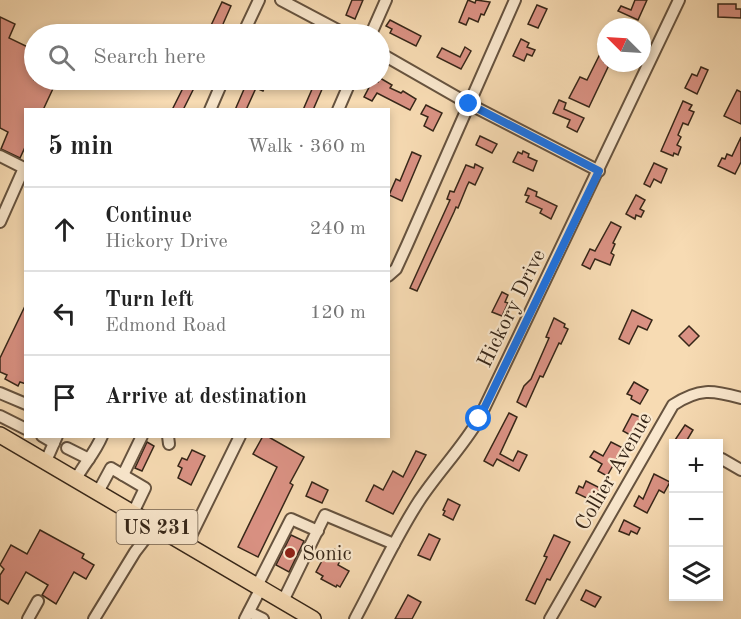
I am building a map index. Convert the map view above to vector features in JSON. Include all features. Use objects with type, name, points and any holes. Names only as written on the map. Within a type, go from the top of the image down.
[{"type":"highway","name":"US 231","points":[[0,435],[187,544],[307,618]]},
{"type":"street","points":[[248,24],[259,0]]},
{"type":"street","points":[[281,0],[326,24]]},
{"type":"street","points":[[375,24],[386,0]]},
{"type":"street","points":[[390,274],[396,269],[407,245],[514,0]]},
{"type":"street","name":"Hickory Drive","points":[[355,619],[421,498],[468,438],[479,419],[679,0]]},
{"type":"street","points":[[390,59],[469,104],[599,171]]},
{"type":"street","points":[[211,108],[219,90]]},
{"type":"street","points":[[339,108],[347,90]]},
{"type":"street","points":[[0,156],[24,168],[0,222]]},
{"type":"street","name":"Collier Avenue","points":[[550,619],[673,405],[688,395],[703,391],[741,398]]},
{"type":"street","points":[[0,393],[24,403]]},
{"type":"street","points":[[0,416],[24,428]]},
{"type":"street","points":[[76,479],[85,463],[94,454],[101,438]]},
{"type":"street","points":[[123,475],[141,438]]},
{"type":"street","points":[[187,544],[239,438]]},
{"type":"street","points":[[46,462],[56,440]]},
{"type":"street","points":[[67,448],[89,459]]},
{"type":"street","points":[[723,460],[741,470]]},
{"type":"street","points":[[98,492],[111,468],[145,488],[133,513]]},
{"type":"street","points":[[283,602],[325,515],[394,544]]},
{"type":"street","points":[[263,619],[247,615],[291,519],[318,531]]},
{"type":"street","points":[[94,619],[135,552],[155,526]]},
{"type":"street","points":[[28,619],[38,602]]},
{"type":"building","points":[[352,0],[363,0],[355,19],[346,15]]},
{"type":"building","points":[[468,0],[475,3],[476,0],[490,2],[478,22],[469,18],[466,25],[459,22]]},
{"type":"building","points":[[635,0],[647,0],[639,18],[618,11],[621,6],[631,10]]},
{"type":"building","points":[[222,2],[231,6],[223,24],[212,24]]},
{"type":"building","points":[[718,4],[736,4],[736,9],[741,9],[741,18],[718,17]]},
{"type":"building","points":[[537,5],[547,9],[538,28],[528,24]]},
{"type":"building","points":[[0,17],[15,24],[9,38],[24,45],[24,90],[52,90],[44,108],[24,108],[24,149],[20,158],[1,149],[8,132],[0,128]]},
{"type":"building","points":[[390,20],[421,36],[416,46],[390,33],[392,29],[390,24],[387,24]]},
{"type":"building","points":[[521,39],[529,43],[527,47],[535,50],[532,56],[527,54],[524,61],[513,56]]},
{"type":"building","points":[[465,47],[471,51],[461,69],[437,57],[442,48],[460,57]]},
{"type":"building","points":[[597,60],[597,72],[606,72],[589,107],[569,98],[580,77],[587,80]]},
{"type":"building","points":[[701,67],[708,70],[697,94],[685,88],[692,74],[697,76]]},
{"type":"building","points":[[390,88],[401,93],[403,91],[416,99],[410,110],[377,93],[372,101],[364,97],[368,90],[390,90]]},
{"type":"building","points":[[182,90],[193,90],[184,108],[173,108]]},
{"type":"building","points":[[244,90],[255,90],[247,108],[236,108]]},
{"type":"building","points":[[312,90],[322,90],[314,108],[304,108]]},
{"type":"building","points":[[737,90],[741,92],[741,124],[724,116]]},
{"type":"building","points":[[559,100],[566,103],[564,109],[584,118],[577,132],[567,127],[570,120],[553,113]]},
{"type":"building","points":[[683,101],[692,105],[689,110],[694,112],[688,125],[683,123],[677,145],[681,147],[678,155],[674,153],[673,156],[661,151]]},
{"type":"building","points":[[426,105],[442,113],[433,131],[424,126],[428,117],[421,114]]},
{"type":"building","points":[[480,136],[497,144],[492,153],[476,145]]},
{"type":"building","points":[[741,137],[741,162],[735,174],[718,166],[727,154],[732,156]]},
{"type":"building","points":[[523,151],[529,154],[528,157],[537,161],[533,171],[513,162],[518,152],[522,154]]},
{"type":"building","points":[[412,152],[421,156],[402,201],[390,195],[396,179],[400,181]]},
{"type":"building","points":[[654,163],[667,169],[661,183],[654,179],[650,187],[644,184]]},
{"type":"building","points":[[475,164],[483,168],[475,185],[469,182],[417,291],[410,288],[450,200],[447,199],[450,191],[454,192],[466,165],[474,168]]},
{"type":"building","points":[[528,188],[537,192],[536,196],[557,206],[551,219],[540,213],[542,209],[526,202],[529,196],[525,195]]},
{"type":"building","points":[[636,195],[645,200],[640,209],[644,211],[641,217],[636,215],[635,219],[626,214]]},
{"type":"building","points":[[611,222],[621,227],[613,243],[615,244],[611,253],[614,255],[610,265],[595,259],[590,269],[582,265],[590,249],[595,251]]},
{"type":"building","points":[[502,292],[508,295],[505,302],[508,303],[502,316],[492,312]]},
{"type":"building","points":[[24,308],[24,383],[20,382],[18,386],[5,379],[7,375],[0,372],[0,358]]},
{"type":"building","points":[[632,310],[652,320],[647,330],[638,326],[629,344],[619,339]]},
{"type":"building","points":[[554,318],[565,324],[564,327],[568,329],[543,377],[540,376],[526,407],[517,402],[524,386],[531,379],[549,338],[546,337]]},
{"type":"building","points":[[689,326],[699,336],[689,346],[679,336]]},
{"type":"building","points":[[634,382],[648,390],[640,404],[627,394]]},
{"type":"building","points":[[509,413],[517,417],[500,454],[513,461],[518,451],[527,455],[519,471],[497,459],[493,466],[484,461]]},
{"type":"building","points":[[632,414],[648,420],[644,426],[639,423],[632,436],[623,431]]},
{"type":"building","points":[[685,425],[693,430],[688,439],[676,439]]},
{"type":"building","points":[[262,438],[271,438],[304,457],[290,483],[293,485],[258,557],[238,547],[277,467],[253,454]]},
{"type":"building","points":[[147,442],[154,446],[142,471],[135,468]]},
{"type":"building","points":[[611,442],[623,448],[607,476],[598,471],[602,464],[590,457],[594,451],[603,456]]},
{"type":"building","points":[[192,450],[205,456],[191,485],[178,478],[182,468],[178,466],[182,458],[187,460]]},
{"type":"building","points":[[416,451],[426,455],[393,514],[366,501],[374,485],[383,490],[393,471],[403,477]]},
{"type":"building","points":[[654,474],[669,482],[664,493],[659,490],[647,513],[634,506],[639,496],[643,499]]},
{"type":"building","points":[[586,481],[600,488],[593,501],[576,493],[579,486],[583,488]]},
{"type":"building","points":[[312,482],[328,490],[322,503],[306,496]]},
{"type":"building","points":[[448,499],[460,505],[453,520],[443,515]]},
{"type":"building","points":[[624,520],[640,528],[637,534],[631,531],[629,535],[619,531]]},
{"type":"building","points":[[40,530],[84,554],[82,558],[94,565],[86,579],[74,572],[56,604],[42,595],[48,585],[26,572],[8,604],[0,599],[0,575],[4,569],[0,565],[11,545],[27,554]]},
{"type":"building","points":[[429,534],[440,539],[430,560],[418,555]]},
{"type":"building","name":"Sonic","points":[[291,535],[304,541],[289,572],[276,565]]},
{"type":"building","points":[[554,535],[570,542],[550,580],[547,579],[535,604],[526,600],[547,557],[544,556]]},
{"type":"building","points":[[334,549],[343,554],[338,565],[349,571],[340,587],[321,579],[323,576],[316,572],[324,557],[328,559]]},
{"type":"building","points":[[586,590],[601,597],[595,607],[581,600]]},
{"type":"building","points":[[408,595],[421,602],[412,619],[395,619]]},
{"type":"place","name":"Sonic","points":[[290,553]]},
{"type":"route","points":[[469,104],[599,171],[479,419]]}]
